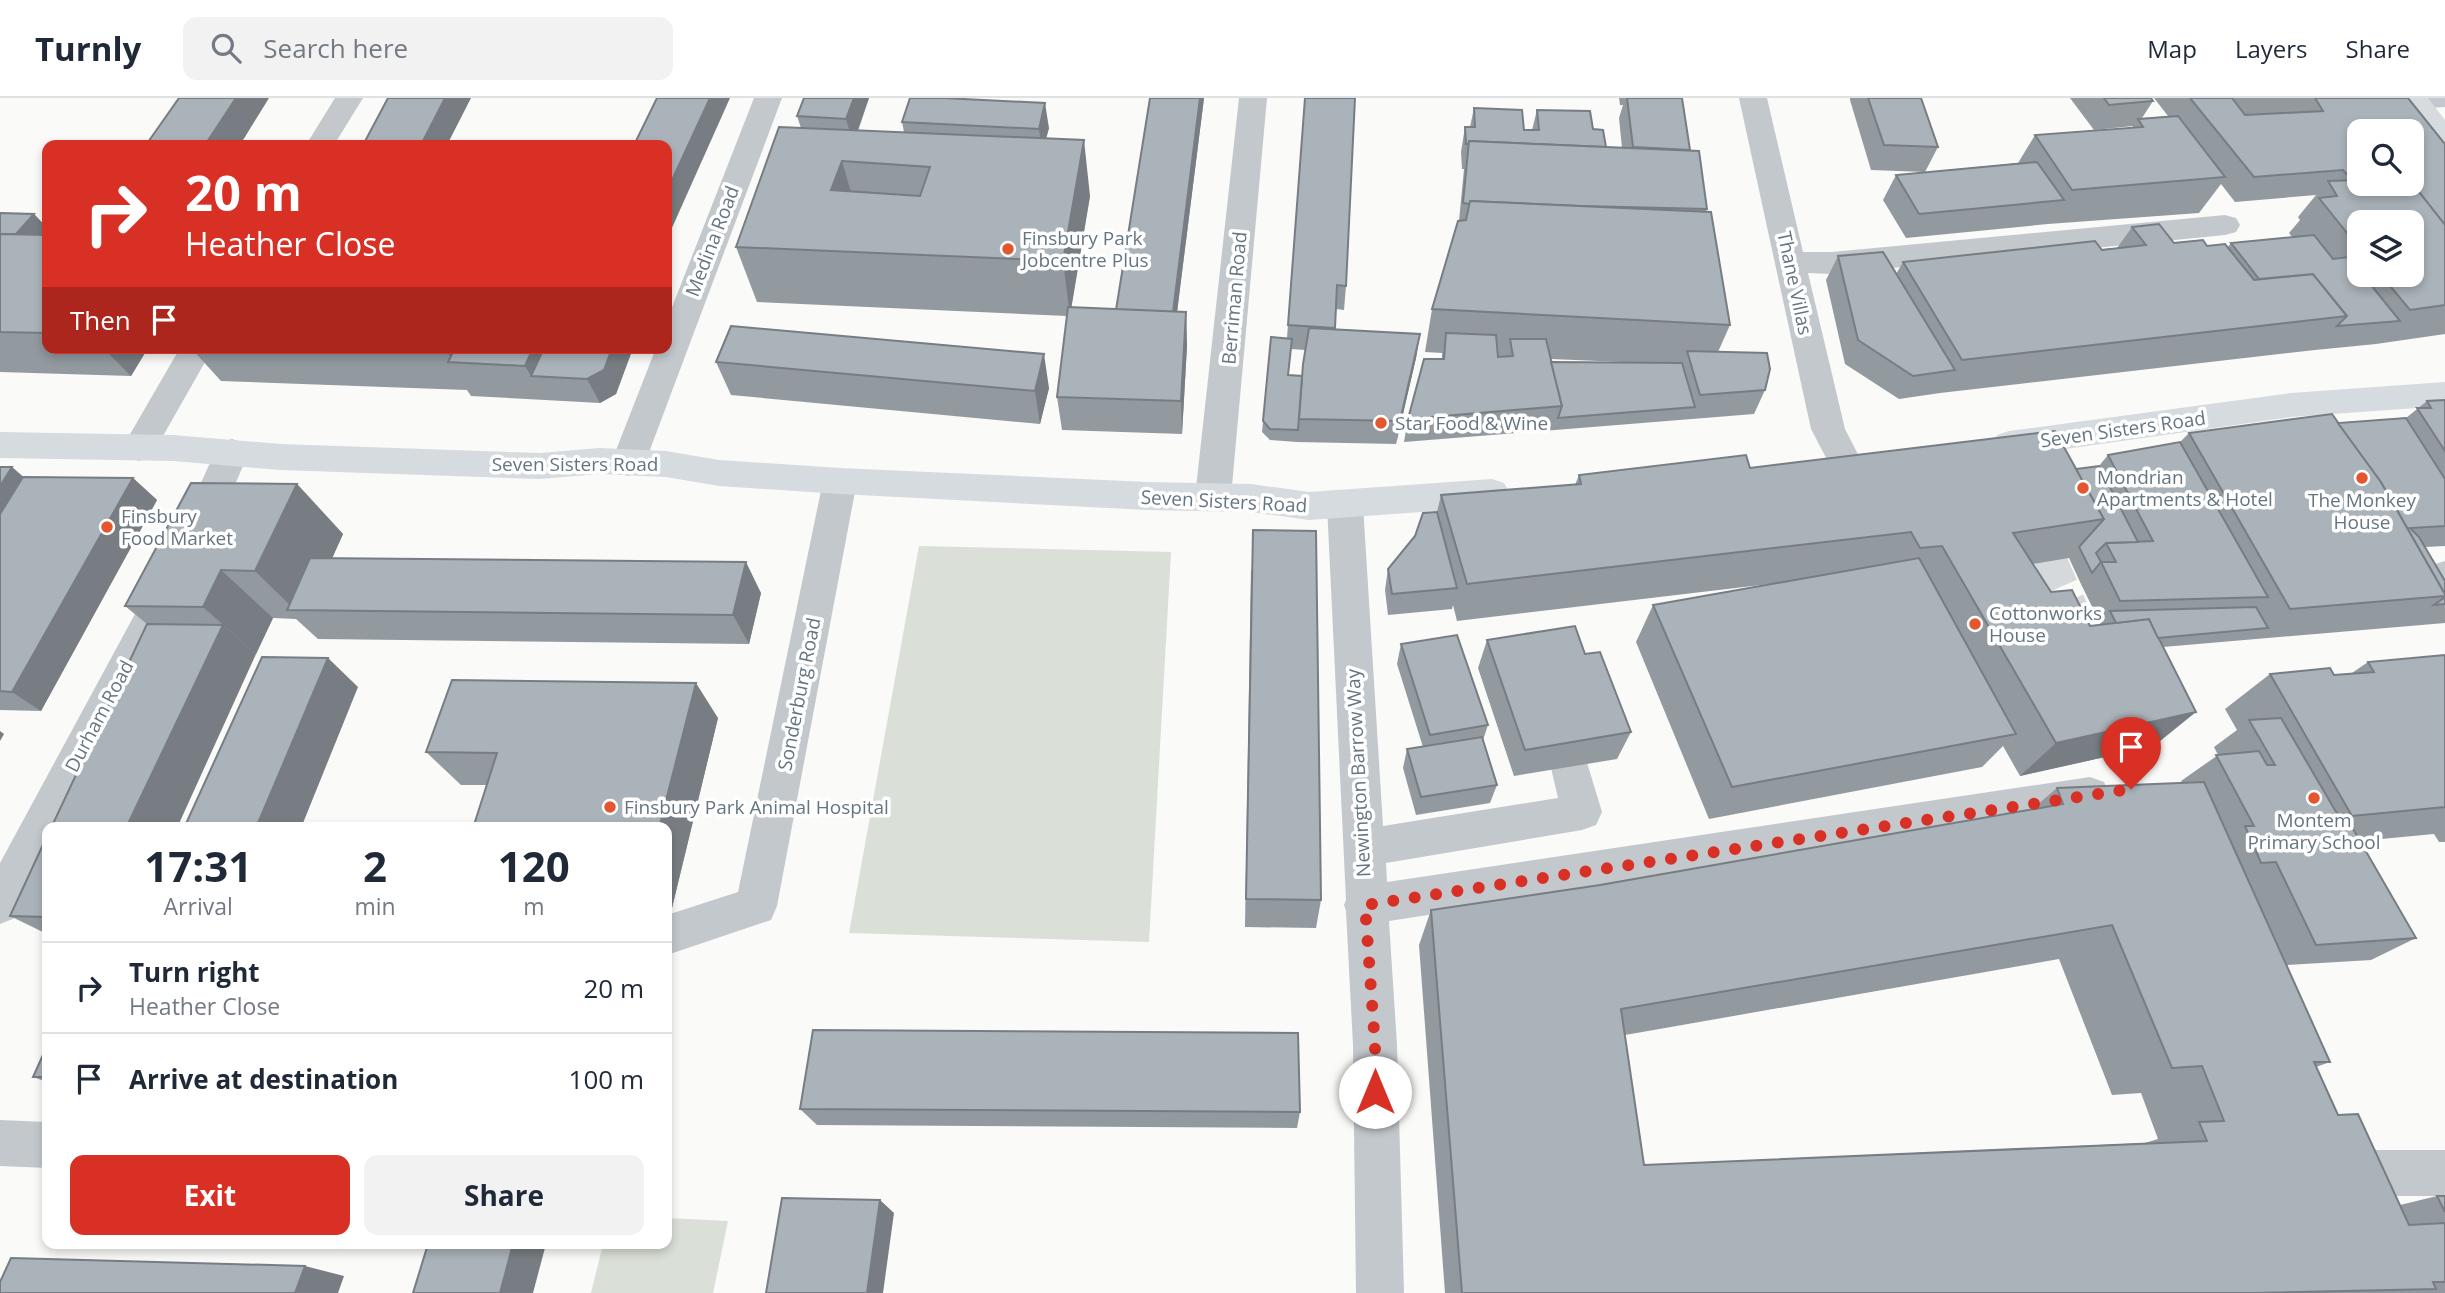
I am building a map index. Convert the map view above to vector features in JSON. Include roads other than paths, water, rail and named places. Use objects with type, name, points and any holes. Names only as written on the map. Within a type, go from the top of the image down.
[{"type":"main road","points":[[2414,99],[2445,140]]},
{"type":"main road","name":"Seven Sisters Road","points":[[1982,447],[2291,405],[2445,394]]},
{"type":"main road","name":"Seven Sisters Road","points":[[0,445],[139,448],[281,457],[527,466],[598,461],[688,466],[719,473],[840,481],[1251,498],[1309,506],[1522,490]]},
{"type":"main road","points":[[1805,466],[1859,462]]},
{"type":"street","points":[[323,140],[349,98]]},
{"type":"street","name":"Medina Road","points":[[628,463],[761,151],[768,98]]},
{"type":"street","name":"Berriman Road","points":[[1213,497],[1253,98]]},
{"type":"street","name":"Thane Villas","points":[[1753,98],[1826,421],[1859,462]]},
{"type":"street","points":[[2414,99],[2445,98]]},
{"type":"street","points":[[1790,262],[1832,263],[2225,225],[2208,204]]},
{"type":"street","points":[[139,448],[193,354]]},
{"type":"street","name":"Durham Road","points":[[43,822],[206,514],[232,452]]},
{"type":"street","name":"Sonderburg Road","points":[[672,933],[756,906],[840,481]]},
{"type":"street","name":"Newington Barrow Way","points":[[1345,505],[1369,980],[1375,1045],[1380,1293]]},
{"type":"street","points":[[1362,848],[1582,812],[1571,768]]},
{"type":"street","points":[[1365,905],[2131,789]]},
{"type":"street","name":"Durham Road","points":[[0,904],[42,825]]},
{"type":"street","points":[[0,1143],[42,1145]]},
{"type":"street","points":[[2322,1174],[2445,1173]]},
{"type":"tunnel","points":[[2030,513],[2073,611]]},
{"type":"place","name":"Finsbury Park Jobcentre Plus","points":[[1008,249]]},
{"type":"place","name":"Star Food & Wine","points":[[1381,423]]},
{"type":"place","name":"The Monkey House","points":[[2362,478]]},
{"type":"place","name":"Mondrian Apartments & Hotel","points":[[2083,488]]},
{"type":"place","name":"Finsbury Food Market","points":[[107,527]]},
{"type":"place","name":"Cottonworks House","points":[[1975,624]]},
{"type":"place","name":"Montem Primary School","points":[[2314,798]]},
{"type":"place","name":"Finsbury Park Animal Hospital","points":[[610,807]]}]
